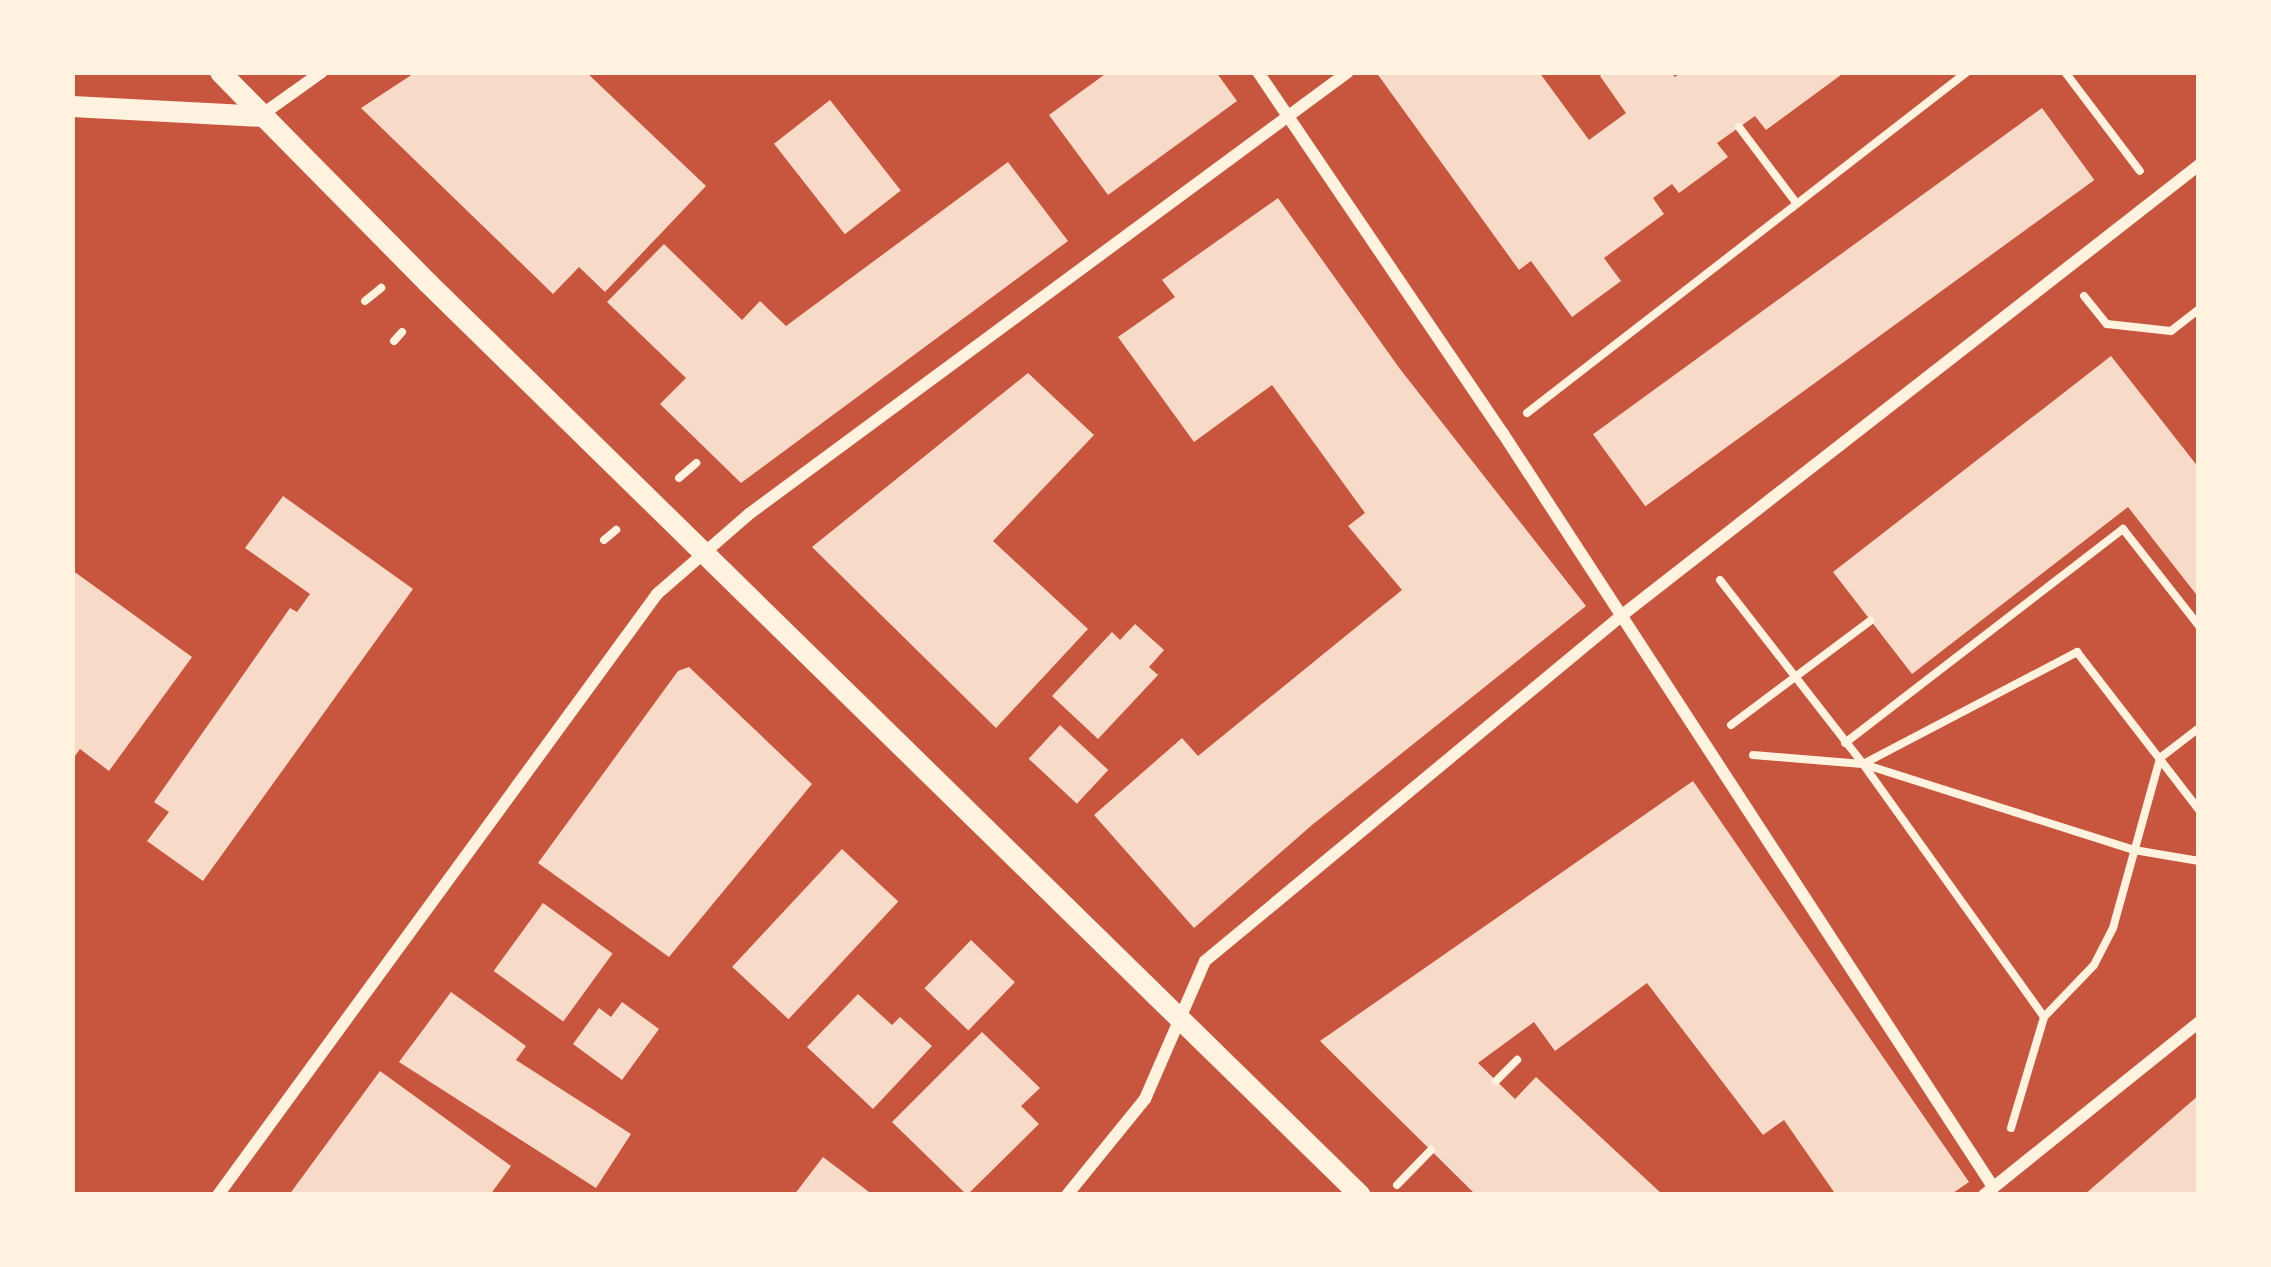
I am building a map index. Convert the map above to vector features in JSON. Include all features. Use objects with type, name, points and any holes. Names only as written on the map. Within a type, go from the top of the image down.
[{"type":"street","points":[[220,72],[1360,1195]]},
{"type":"street","points":[[72,106],[260,116],[322,72]]},
{"type":"street","points":[[1258,72],[1708,747],[1989,1191],[2199,1022]]},
{"type":"street","points":[[218,1195],[657,594],[749,514],[1348,72]]},
{"type":"street","points":[[1067,1195],[1145,1099],[1205,962],[1621,616],[2066,274],[2199,165]]},
{"type":"path","points":[[1557,390],[1967,72]]},
{"type":"path","points":[[2066,72],[2128,154]]},
{"type":"path","points":[[1739,127],[1797,203]]},
{"type":"path","points":[[2066,274],[2107,324],[2171,331],[2199,309]]},
{"type":"path","points":[[365,302],[382,287]]},
{"type":"path","points":[[394,341],[402,332]]},
{"type":"path","points":[[677,478],[697,463]]},
{"type":"path","points":[[604,540],[616,530]]},
{"type":"path","points":[[1845,742],[2123,530],[2199,626]]},
{"type":"path","points":[[2140,550],[2154,540]]},
{"type":"path","points":[[1701,555],[1863,764],[2044,1017]]},
{"type":"path","points":[[1708,747],[1870,621]]},
{"type":"path","points":[[1863,764],[2077,652],[2199,810]]},
{"type":"path","points":[[1989,1191],[2044,1017],[2094,965],[2114,928],[2160,758],[2199,728]]},
{"type":"path","points":[[1708,747],[1863,764],[2134,850],[2199,861]]},
{"type":"path","points":[[1496,1082],[1517,1060]]},
{"type":"path","points":[[1387,1195],[1431,1150]]},
{"type":"building","points":[[416,72],[586,72],[706,186],[605,292],[579,267],[553,294],[361,108]]},
{"type":"building","points":[[1108,72],[1216,72],[1237,101],[1108,195],[1049,115]]},
{"type":"building","points":[[1376,72],[1539,72],[1589,140],[1626,113],[1600,76],[1605,72],[1671,72],[1675,77],[1681,72],[1845,72],[1766,130],[1755,116],[1717,143],[1728,157],[1679,193],[1672,184],[1653,198],[1664,214],[1604,258],[1621,281],[1572,317],[1531,261],[1519,270]]},
{"type":"building","points":[[830,100],[901,191],[845,234],[774,144]]},
{"type":"building","points":[[2042,108],[2094,180],[1645,506],[1593,434]]},
{"type":"building","points":[[1008,162],[1068,241],[741,483],[660,404],[686,378],[607,302],[664,244],[742,320],[760,301],[786,326]]},
{"type":"building","points":[[1278,198],[1400,369],[1586,606],[1312,825],[1194,928],[1094,815],[1182,738],[1198,756],[1402,590],[1348,526],[1365,513],[1272,385],[1194,442],[1118,337],[1175,297],[1162,280]]},
{"type":"building","points":[[2111,356],[2199,468],[2199,598],[2128,507],[1912,674],[1833,572]]},
{"type":"building","points":[[1028,373],[1094,435],[993,541],[1088,629],[996,728],[812,547]]},
{"type":"building","points":[[283,496],[413,589],[203,881],[147,841],[169,812],[154,802],[290,608],[297,612],[310,594],[245,548]]},
{"type":"building","points":[[72,570],[192,657],[109,771],[80,749],[72,760]]},
{"type":"building","points":[[1135,624],[1164,650],[1149,667],[1158,675],[1098,739],[1052,696],[1112,632],[1120,640]]},
{"type":"building","points":[[689,667],[812,784],[669,957],[538,863],[678,671]]},
{"type":"building","points":[[1060,725],[1108,770],[1077,804],[1029,759]]},
{"type":"building","points":[[1693,781],[1969,1182],[1950,1195],[1836,1195],[1784,1120],[1763,1135],[1647,983],[1555,1051],[1534,1022],[1478,1063],[1515,1099],[1536,1077],[1663,1195],[1476,1195],[1320,1041]]},
{"type":"building","points":[[842,849],[898,902],[789,1019],[732,967]]},
{"type":"building","points":[[543,903],[613,954],[563,1022],[494,971]]},
{"type":"building","points":[[971,940],[1015,982],[968,1031],[924,988]]},
{"type":"building","points":[[451,992],[526,1046],[516,1060],[631,1134],[596,1188],[399,1062]]},
{"type":"building","points":[[858,994],[892,1025],[900,1017],[932,1046],[873,1109],[807,1047]]},
{"type":"building","points":[[622,1002],[659,1029],[622,1080],[573,1044],[599,1008],[611,1017]]},
{"type":"building","points":[[982,1032],[1040,1088],[1021,1106],[1039,1124],[967,1195],[892,1122]]},
{"type":"building","points":[[380,1071],[511,1166],[490,1195],[289,1195]]},
{"type":"building","points":[[2199,1095],[2199,1195],[2084,1195]]},
{"type":"building","points":[[823,1157],[873,1195],[794,1195]]}]
